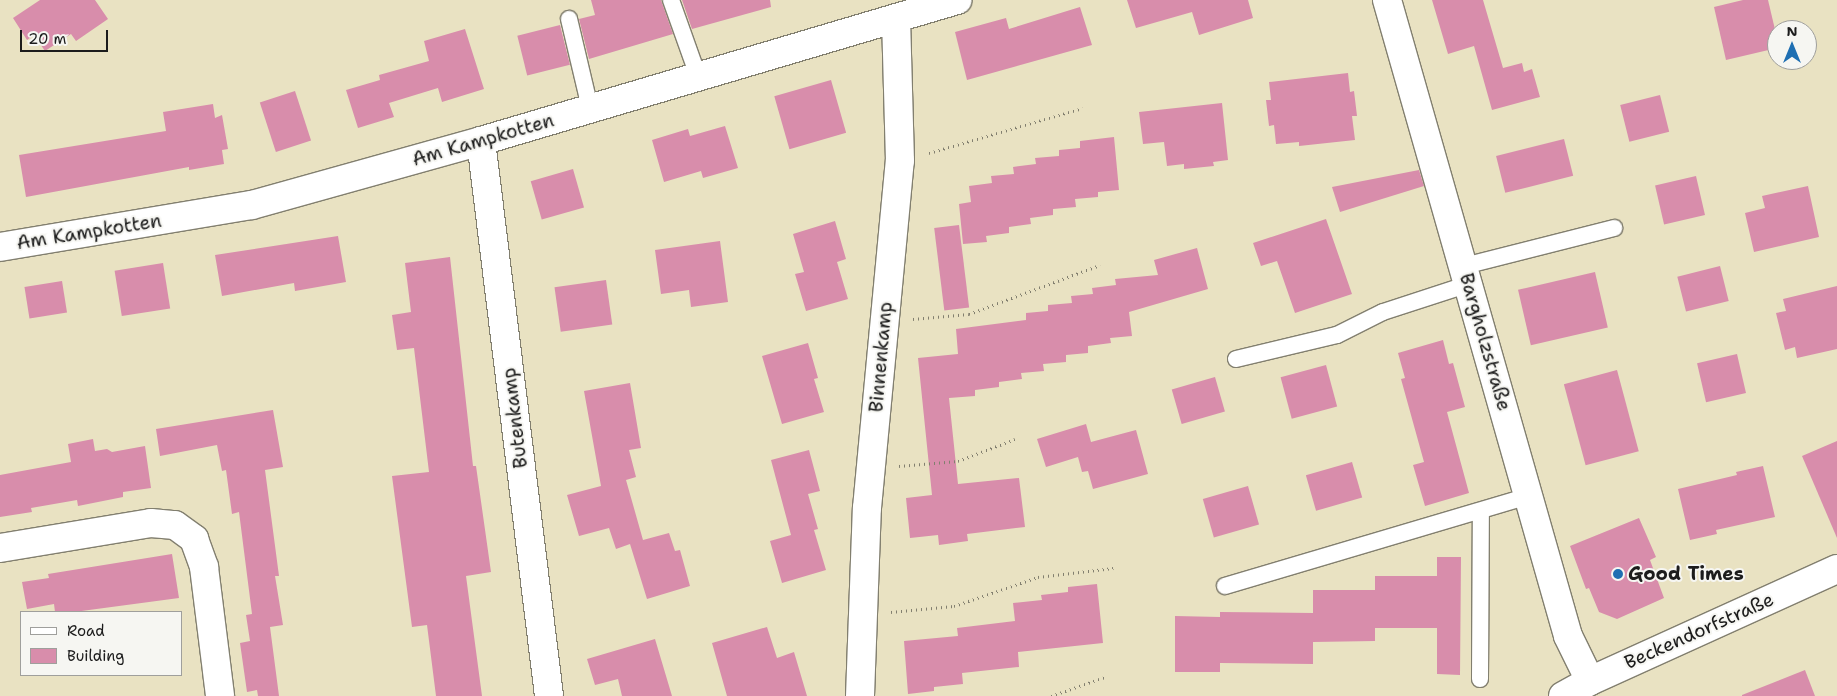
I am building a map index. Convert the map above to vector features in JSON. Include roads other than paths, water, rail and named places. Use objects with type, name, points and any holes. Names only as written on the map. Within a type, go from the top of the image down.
[{"type":"street","name":"Am Kampkotten","points":[[0,247],[252,205],[481,141],[958,0]]},
{"type":"street","name":"Bargholzstraße","points":[[1387,0],[1568,636],[1594,689]]},
{"type":"street","name":"Binnenkamp","points":[[860,696],[867,508],[900,161],[896,19]]},
{"type":"street","name":"Butenkamp","points":[[481,141],[549,696]]},
{"type":"street","points":[[0,548],[151,523],[175,525],[194,539],[204,567],[220,696]]},
{"type":"street","name":"Beckendorfstraße","points":[[1563,696],[1594,689],[1837,569]]},
{"type":"lane","points":[[672,0],[698,76]]},
{"type":"lane","points":[[569,20],[590,108]]},
{"type":"lane","points":[[1236,359],[1337,335],[1466,275],[1614,228]]},
{"type":"lane","points":[[1225,586],[1529,496]]},
{"type":"lane","points":[[1480,679],[1481,511]]},
{"type":"place","name":"Good Times","points":[[1618,574]]}]
